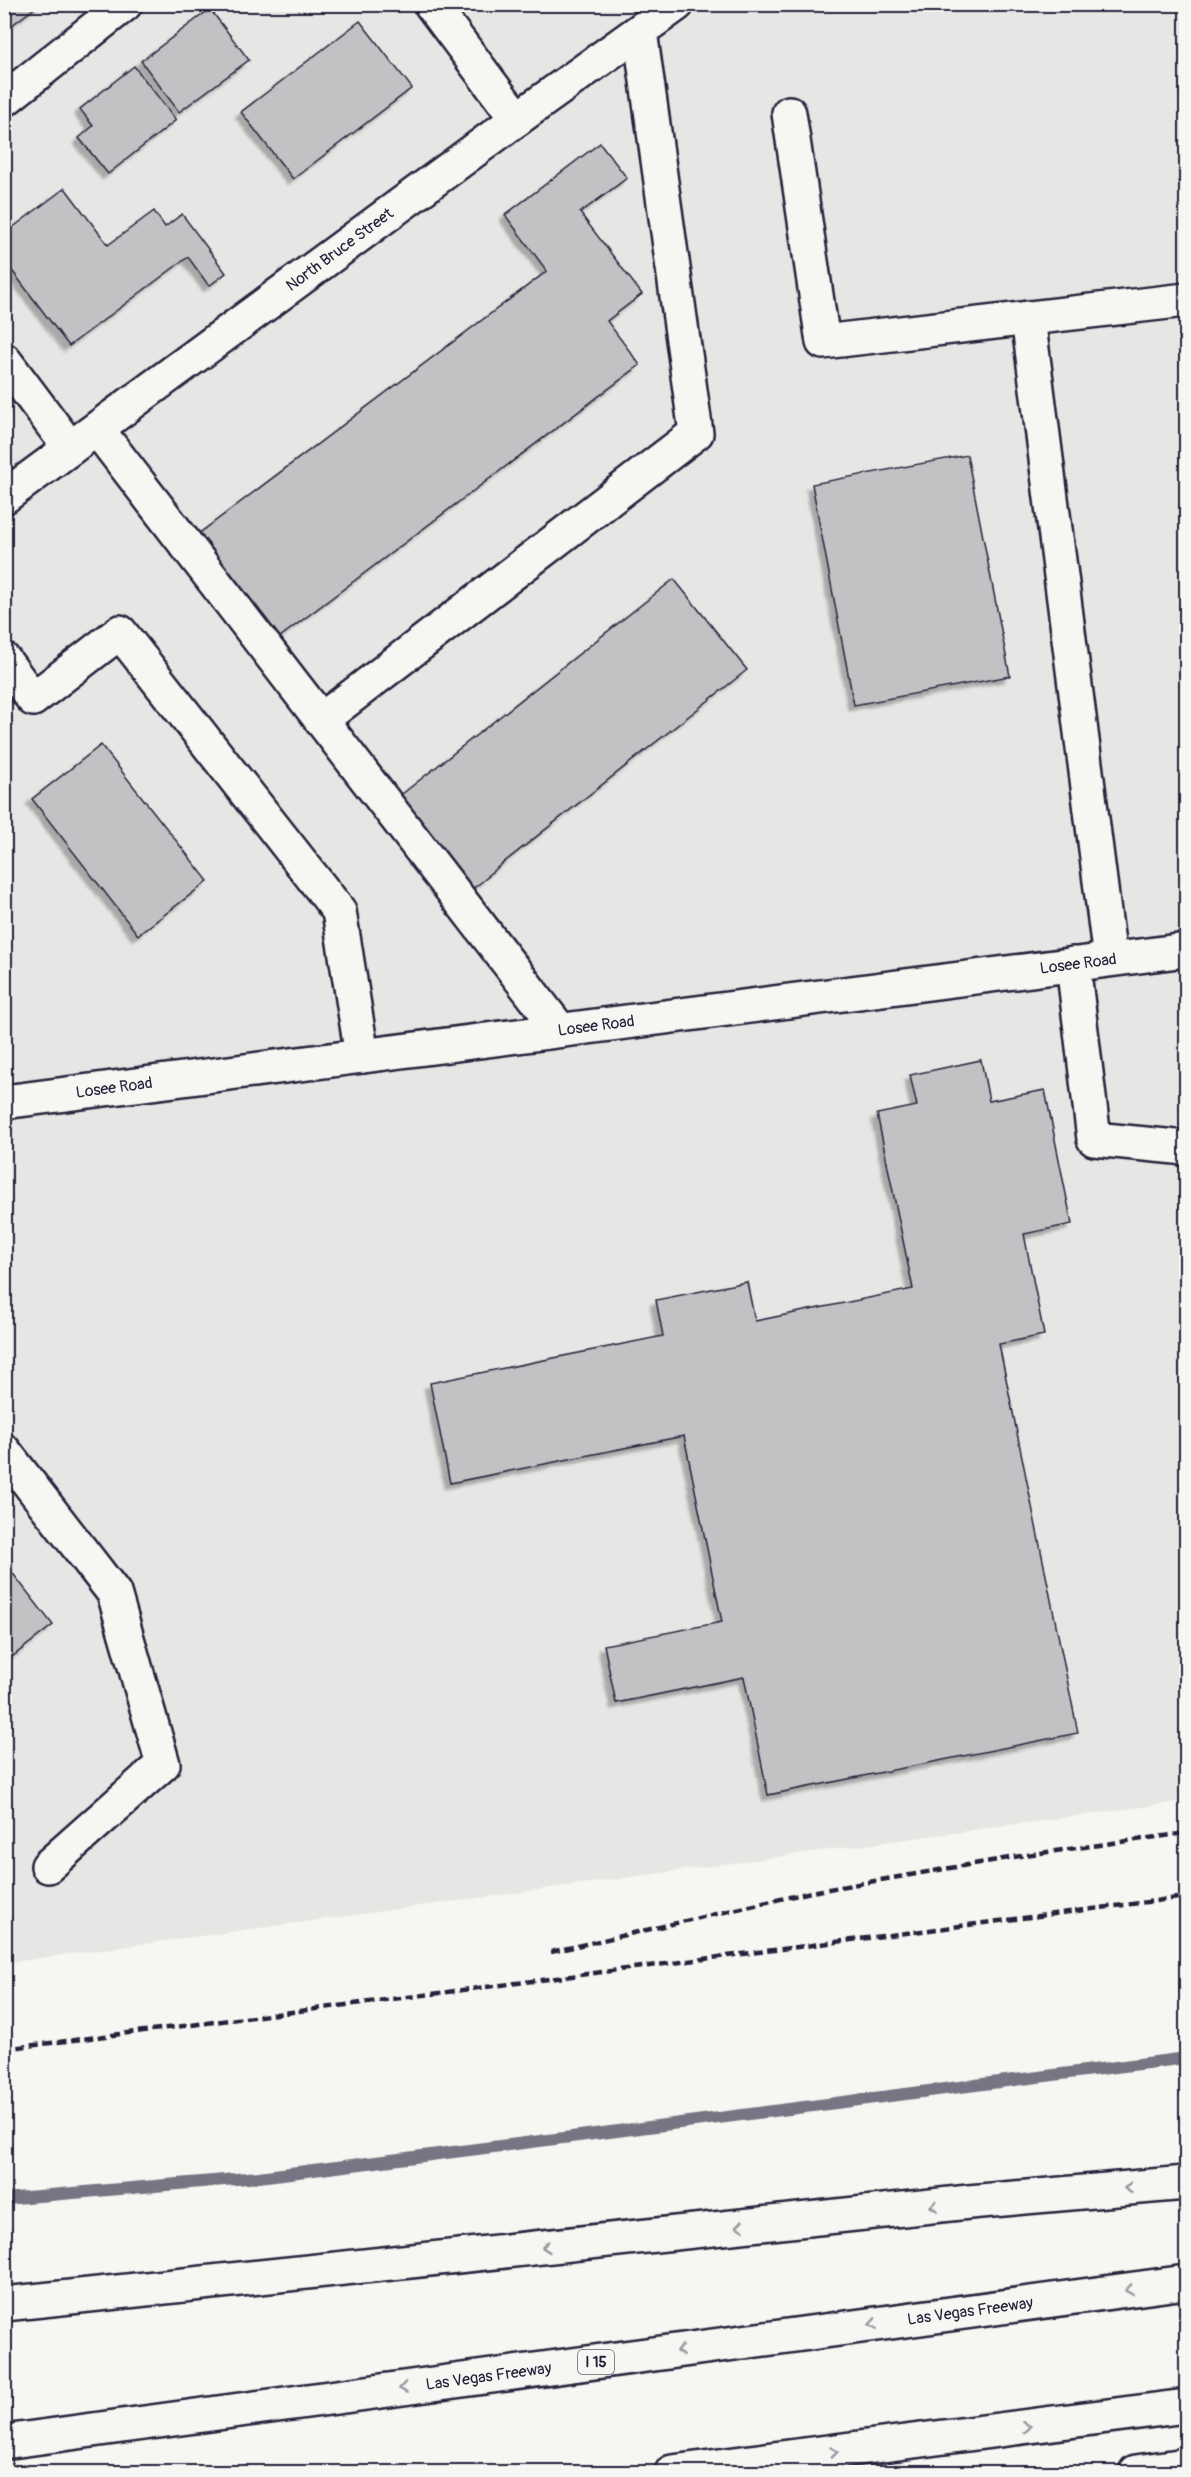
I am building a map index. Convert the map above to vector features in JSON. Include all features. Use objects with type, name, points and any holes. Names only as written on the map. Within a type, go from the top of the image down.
[{"type":"main road","points":[[4,100],[125,4]]},
{"type":"main road","points":[[431,4],[517,119]]},
{"type":"main road","name":"North Bruce Street","points":[[4,497],[677,4]]},
{"type":"main road","points":[[321,720],[696,433],[640,31]]},
{"type":"main road","points":[[789,113],[823,342],[1186,300]]},
{"type":"main road","points":[[1028,318],[1110,959]]},
{"type":"main road","points":[[4,360],[70,448]]},
{"type":"main road","points":[[97,429],[560,1030]]},
{"type":"main road","points":[[4,660],[33,699],[120,632],[339,911],[362,1056]]},
{"type":"main road","name":"Losee Road","points":[[4,1102],[1186,950]]},
{"type":"main road","points":[[1074,964],[1094,1139],[1186,1148]]},
{"type":"main road","points":[[4,1451],[114,1593],[163,1764],[48,1866]]},
{"type":"main road","points":[[4,2304],[969,2202],[1186,2183]]},
{"type":"main road","name":"Las Vegas Freeway","points":[[4,2442],[1186,2282]]},
{"type":"main road","points":[[672,2472],[1186,2406]]},
{"type":"main road","points":[[1136,2472],[1186,2465]]},
{"type":"shaded area","points":[[5,5],[1186,5],[1186,1801],[5,1963]]},
{"type":"building","points":[[4,4],[40,4],[4,31]]},
{"type":"building","points":[[210,9],[249,60],[179,112],[141,61]]},
{"type":"building","points":[[360,21],[412,88],[293,179],[241,112]]},
{"type":"building","points":[[134,66],[176,120],[108,174],[79,138],[93,126],[80,109]]},
{"type":"building","points":[[600,143],[627,178],[580,213],[642,294],[607,321],[640,365],[276,640],[197,535],[547,271],[505,215]]},
{"type":"building","points":[[65,188],[108,245],[154,211],[165,227],[182,214],[226,273],[209,286],[188,257],[69,346],[4,260],[4,234]]},
{"type":"building","points":[[967,455],[1010,676],[854,705],[812,484]]},
{"type":"building","points":[[674,579],[747,670],[470,891],[397,798]]},
{"type":"building","points":[[101,745],[208,881],[138,935],[32,799]]},
{"type":"building","points":[[981,1060],[989,1101],[1045,1090],[1072,1224],[1024,1234],[1044,1335],[999,1344],[1078,1733],[768,1795],[744,1677],[616,1703],[604,1645],[722,1622],[684,1436],[450,1483],[430,1383],[663,1336],[656,1300],[747,1282],[755,1321],[913,1289],[877,1114],[917,1106],[910,1075]]},
{"type":"building","points":[[4,1562],[53,1625],[4,1663]]},
{"type":"waterway","points":[[4,2199],[259,2177],[1186,2058]]},
{"type":"railway","points":[[551,1952],[811,1892],[1026,1855],[1186,1833]]},
{"type":"railway","points":[[4,2049],[1186,1897]]}]
